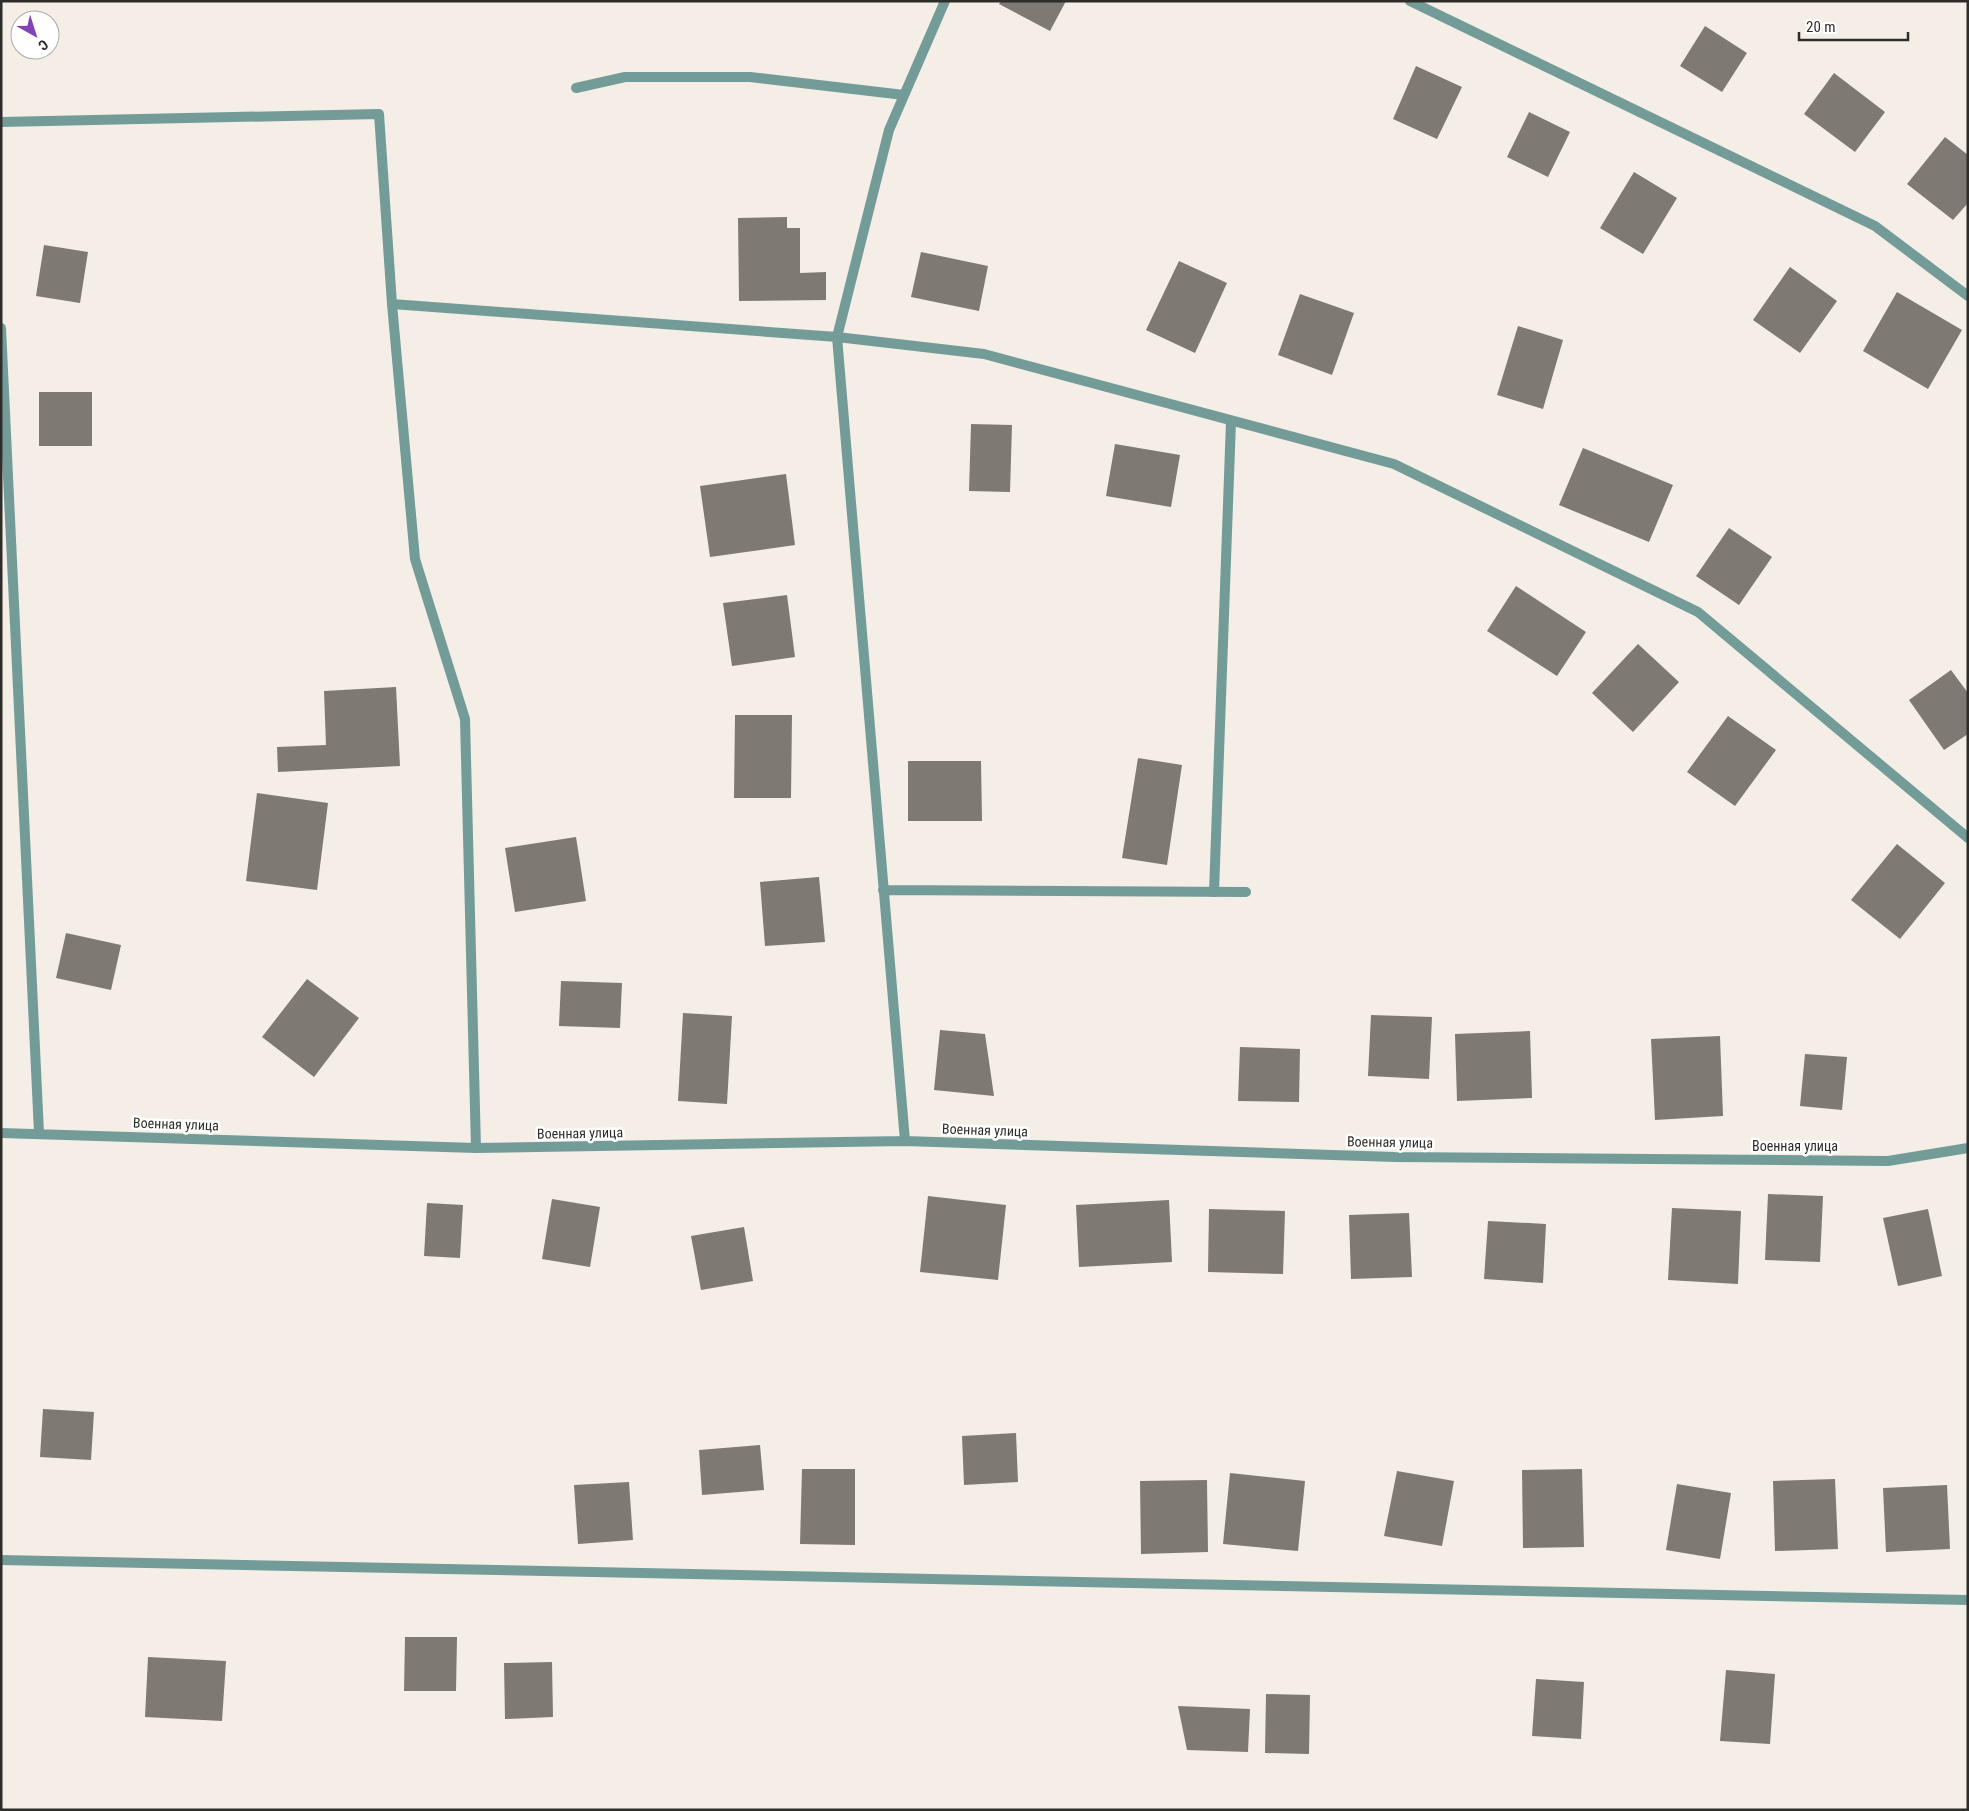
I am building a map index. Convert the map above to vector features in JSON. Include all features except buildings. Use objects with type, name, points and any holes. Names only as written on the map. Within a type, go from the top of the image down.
[{"type":"street","points":[[905,1141],[836,337],[889,130],[945,1]]},
{"type":"street","points":[[1410,1],[1875,226],[1968,296]]},
{"type":"street","points":[[576,88],[625,77],[750,77],[904,96]]},
{"type":"street","points":[[1,122],[379,114],[392,304],[415,559],[465,719],[476,1148]]},
{"type":"street","points":[[392,304],[836,337],[984,354],[1394,464],[1698,612],[1968,838]]},
{"type":"street","points":[[1,328],[40,1133]]},
{"type":"street","points":[[1214,892],[1231,421]]},
{"type":"street","points":[[884,890],[1246,892]]},
{"type":"street","name":"Военная улица","points":[[1,1134],[40,1133],[476,1148],[905,1141],[1395,1157],[1888,1161],[1968,1148]]},
{"type":"street","points":[[1,1560],[1968,1600]]}]
